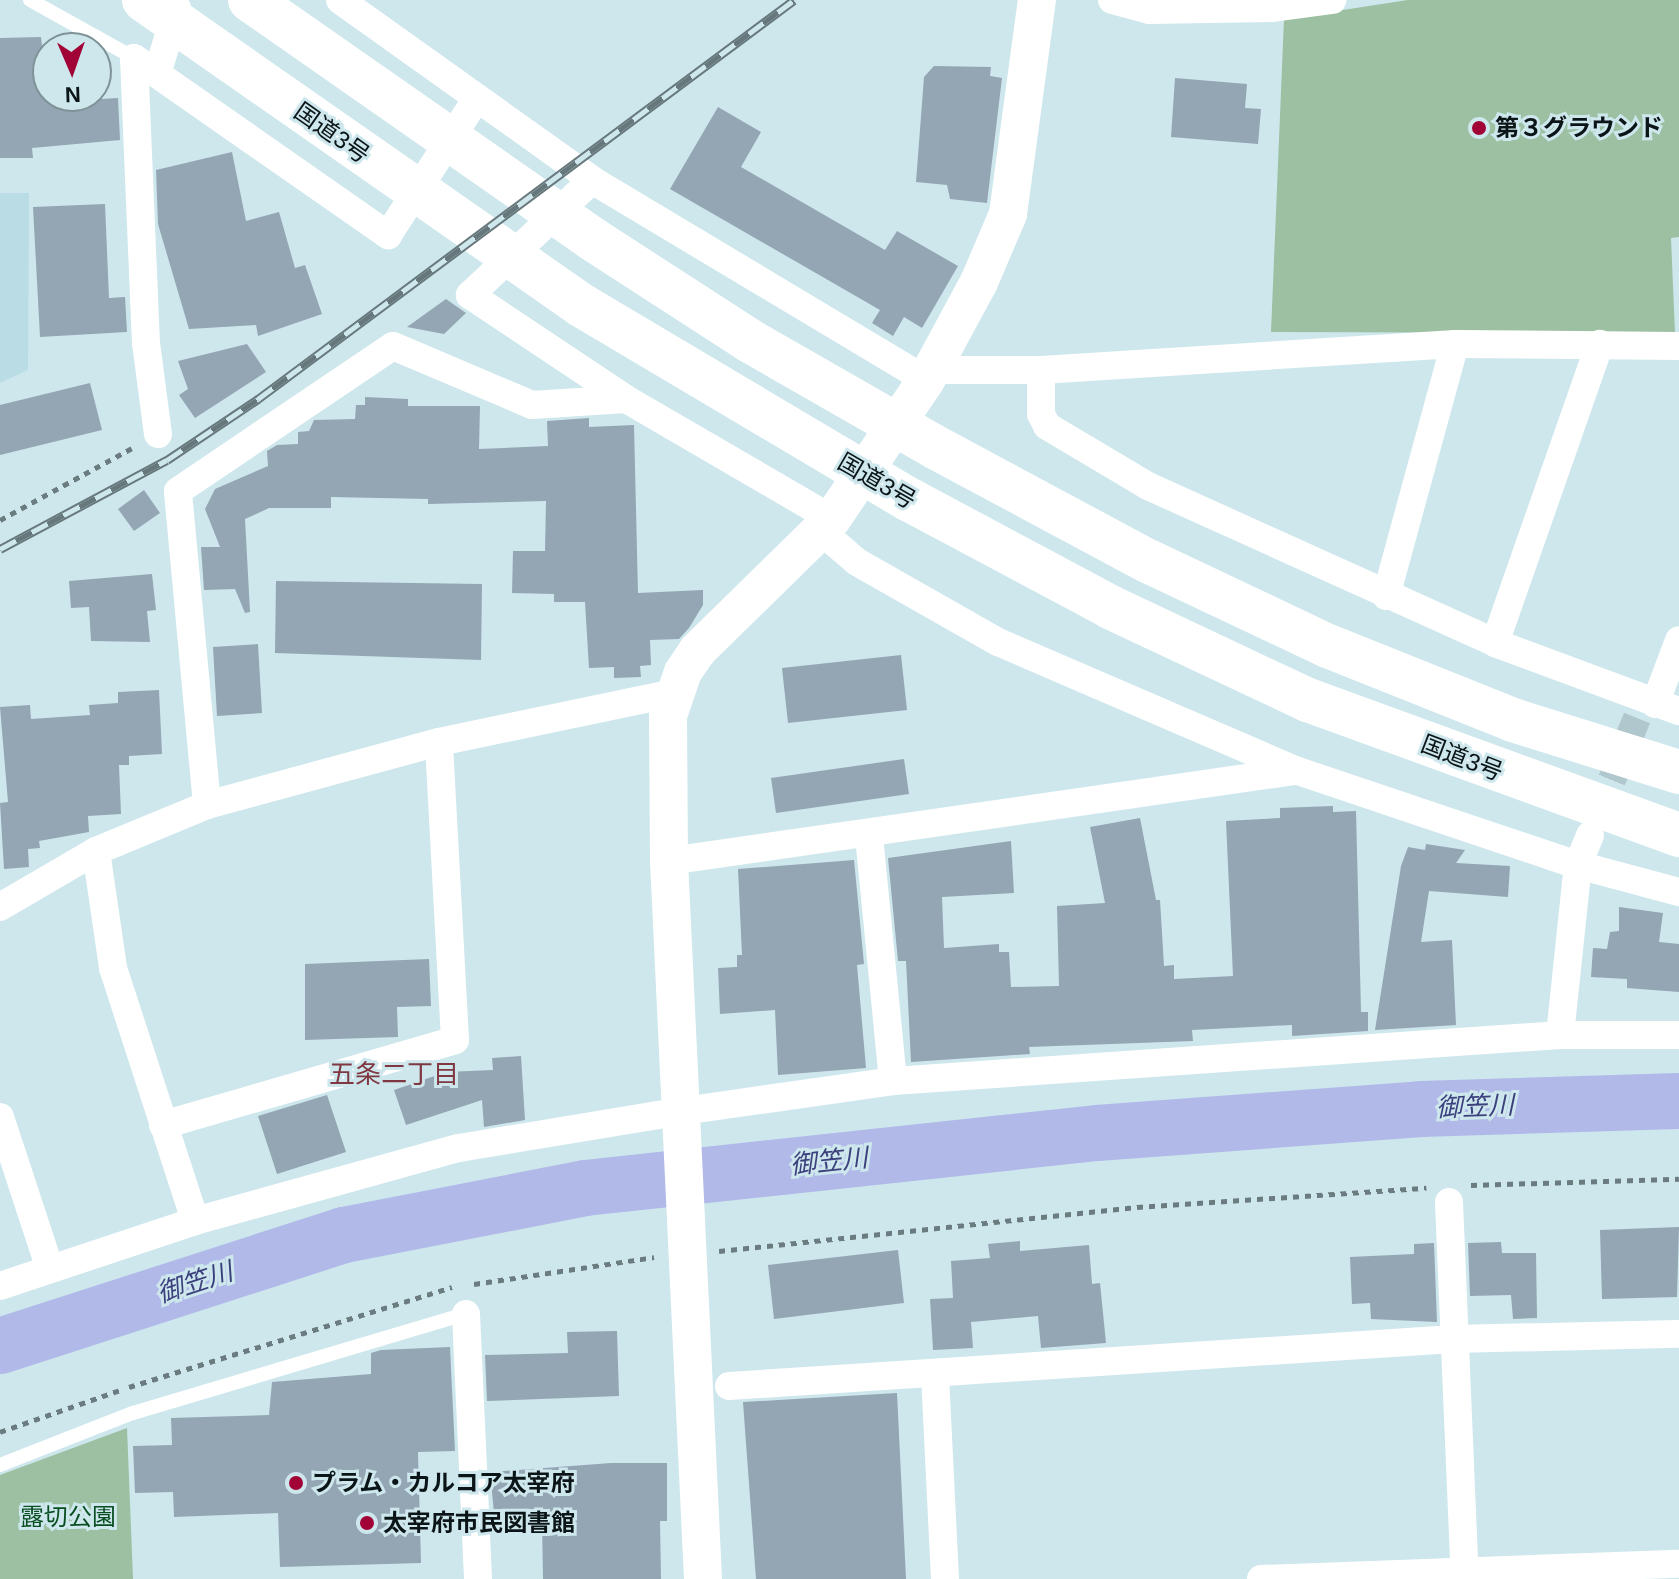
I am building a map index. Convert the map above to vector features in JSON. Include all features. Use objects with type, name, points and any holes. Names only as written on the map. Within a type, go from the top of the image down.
[{"type":"highway","name":"国道3号","points":[[144,0],[581,305],[910,500],[1110,607],[1308,700],[1679,835]]},
{"type":"highway","points":[[250,0],[594,240],[750,341],[935,447],[1148,561],[1328,646],[1513,720],[1679,772]]},
{"type":"street","points":[[157,74],[179,0]]},
{"type":"street","points":[[340,0],[592,180],[929,375],[1455,344],[1679,346]]},
{"type":"street","points":[[1112,0],[1149,10],[1271,8],[1332,0]]},
{"type":"street","points":[[703,1579],[711,1387],[683,1116],[669,861],[666,736],[674,693],[683,672],[716,630],[827,526],[929,375],[1008,214],[1036,2]]},
{"type":"street","points":[[134,58],[388,235],[477,98]]},
{"type":"street","points":[[134,58],[146,343],[158,434]]},
{"type":"street","points":[[592,180],[470,295],[626,399],[827,526],[857,562],[998,642],[1295,770],[1578,865],[1679,892]]},
{"type":"street","points":[[1386,596],[1455,344]]},
{"type":"street","points":[[1495,643],[1600,344]]},
{"type":"street","points":[[207,805],[178,491],[393,346],[532,405],[626,399]]},
{"type":"street","points":[[1041,370],[1041,414],[1047,426],[1148,486],[1495,643],[1654,709],[1679,640]]},
{"type":"street","points":[[0,907],[96,851],[207,805],[439,742],[674,693]]},
{"type":"street","points":[[163,1125],[455,1040],[439,742]]},
{"type":"street","points":[[669,861],[869,836],[1295,770]]},
{"type":"street","points":[[1560,1035],[1578,865],[1590,835]]},
{"type":"street","points":[[869,836],[893,1081]]},
{"type":"street","points":[[96,851],[113,968],[195,1221]]},
{"type":"street","points":[[0,1286],[49,1266],[195,1221],[459,1148],[683,1116],[893,1081],[1560,1035],[1679,1035]]},
{"type":"street","points":[[0,1117],[49,1266]]},
{"type":"street","points":[[1448,1192],[1465,1576]]},
{"type":"street","points":[[466,1314],[478,1579]]},
{"type":"street","points":[[711,1387],[935,1375],[1453,1339],[1679,1334]]},
{"type":"street","points":[[935,1375],[945,1579]]},
{"type":"street","points":[[1261,1579],[1465,1576],[1679,1564]]},
{"type":"lane","points":[[30,0],[134,58]]},
{"type":"lane","points":[[0,1465],[133,1413],[466,1314]]},
{"type":"path","points":[[0,520],[158,434]]},
{"type":"path","points":[[698,1249],[1137,1207],[1679,1179]]},
{"type":"shaded area","points":[[0,193],[29,193],[28,370],[0,383]]},
{"type":"green space","name":"第３グラウンド","points":[[1408,0],[1679,0],[1679,237],[1671,238],[1675,333],[1271,332],[1284,19]]},
{"type":"green space","name":"露切公園","points":[[127,1428],[133,1579],[0,1579],[0,1475]]},
{"type":"building","points":[[32,37],[32,112],[112,112],[112,98],[118,98],[120,140],[32,148],[33,158],[0,158],[0,38]]},
{"type":"building","points":[[934,66],[991,67],[990,76],[1002,78],[987,203],[950,199],[947,185],[916,182],[924,77]]},
{"type":"building","points":[[1175,78],[1247,84],[1245,108],[1261,109],[1258,144],[1171,137]]},
{"type":"building","points":[[718,107],[761,132],[741,167],[885,250],[897,231],[958,266],[922,328],[904,317],[893,336],[872,323],[880,310],[670,189]]},
{"type":"building","points":[[232,152],[246,221],[279,212],[295,268],[305,265],[322,314],[258,336],[256,325],[189,329],[158,224],[156,170]]},
{"type":"building","points":[[105,204],[109,298],[125,297],[127,332],[40,337],[33,207]]},
{"type":"building","points":[[446,299],[466,313],[444,334],[407,327]]},
{"type":"building","points":[[247,344],[266,372],[195,418],[179,395],[188,389],[178,361]]},
{"type":"building","points":[[90,383],[102,430],[0,455],[0,405]]},
{"type":"building","points":[[365,397],[408,399],[408,406],[480,406],[479,449],[548,446],[547,421],[589,418],[589,427],[634,425],[638,593],[703,590],[703,605],[689,628],[679,639],[650,640],[651,665],[640,666],[641,677],[614,678],[614,667],[589,668],[585,602],[554,602],[554,594],[512,593],[513,551],[545,551],[546,501],[428,504],[428,499],[331,497],[331,508],[269,508],[245,519],[250,612],[245,613],[235,589],[204,590],[201,547],[220,547],[205,509],[215,489],[268,466],[267,451],[277,445],[298,444],[298,432],[309,431],[314,420],[355,419],[356,405],[365,405]]},
{"type":"building","points":[[144,490],[160,513],[134,531],[118,509]]},
{"type":"building","points":[[152,574],[156,610],[147,611],[150,642],[91,641],[89,607],[71,608],[69,581]]},
{"type":"building","points":[[276,581],[482,584],[481,660],[275,653]]},
{"type":"building","points":[[258,644],[262,713],[217,716],[213,647]]},
{"type":"building","points":[[901,655],[907,710],[788,723],[782,668]]},
{"type":"building","points":[[159,690],[162,754],[129,756],[129,765],[119,765],[121,814],[88,816],[89,832],[39,841],[40,848],[28,849],[29,867],[4,869],[0,803],[8,802],[0,707],[30,705],[31,719],[90,715],[89,705],[118,703],[118,692]]},
{"type":"building","points":[[904,759],[909,794],[776,813],[771,778]]},
{"type":"building","points":[[1333,806],[1333,812],[1356,811],[1361,1012],[1368,1012],[1368,1031],[1292,1036],[1292,1025],[1192,1030],[1193,1041],[1029,1047],[1030,1054],[911,1062],[906,961],[898,961],[888,858],[1011,841],[1014,893],[942,897],[944,948],[999,944],[999,952],[1009,952],[1011,987],[1059,986],[1057,906],[1105,903],[1090,827],[1140,818],[1156,900],[1160,900],[1164,966],[1174,965],[1174,979],[1233,976],[1226,821],[1280,818],[1280,808]]},
{"type":"building","points":[[1426,844],[1465,850],[1456,863],[1510,866],[1508,897],[1429,891],[1421,942],[1452,940],[1456,1025],[1375,1030],[1401,866],[1408,847],[1425,850]]},
{"type":"building","points":[[854,860],[864,964],[857,965],[866,1068],[778,1075],[775,1010],[720,1014],[718,968],[737,967],[737,955],[742,955],[738,869]]},
{"type":"building","points":[[1619,907],[1663,913],[1659,942],[1679,944],[1679,992],[1627,988],[1627,979],[1591,977],[1593,948],[1607,949],[1610,932],[1619,931]]},
{"type":"building","points":[[429,959],[431,1006],[397,1007],[398,1037],[305,1040],[305,964]]},
{"type":"building","points":[[521,1056],[525,1120],[484,1127],[482,1100],[406,1125],[394,1090],[446,1072],[493,1070],[492,1058]]},
{"type":"building","points":[[327,1095],[346,1152],[277,1174],[258,1116]]},
{"type":"building","points":[[1679,1227],[1677,1297],[1602,1299],[1600,1230]]},
{"type":"building","points":[[1020,1241],[1020,1251],[1089,1245],[1092,1284],[1100,1283],[1106,1343],[1041,1348],[1038,1316],[971,1322],[973,1348],[933,1350],[930,1299],[953,1298],[951,1261],[990,1258],[988,1244]]},
{"type":"building","points":[[1501,1242],[1502,1253],[1536,1253],[1537,1318],[1513,1319],[1511,1295],[1470,1296],[1468,1243]]},
{"type":"building","points":[[1434,1243],[1437,1322],[1371,1319],[1370,1303],[1352,1304],[1350,1257],[1414,1254],[1414,1244]]},
{"type":"building","points":[[898,1250],[904,1303],[774,1319],[768,1265]]},
{"type":"building","points":[[617,1331],[619,1396],[487,1401],[485,1355],[568,1353],[567,1332]]},
{"type":"building","name":"プラム・カルコア太宰府","points":[[450,1347],[455,1451],[418,1452],[421,1563],[280,1567],[278,1513],[174,1517],[173,1492],[135,1493],[133,1446],[172,1445],[171,1418],[269,1415],[272,1382],[371,1374],[371,1353]]},
{"type":"building","points":[[897,1393],[906,1579],[756,1579],[743,1402]]},
{"type":"building","points":[[611,1463],[667,1463],[667,1521],[660,1521],[661,1579],[543,1579],[542,1522],[495,1523],[490,1472]]},
{"type":"waterway","name":"御笠川","points":[[0,1346],[344,1235],[585,1188],[1097,1133],[1421,1109],[1679,1101]]},
{"type":"tunnel","points":[[1596,819],[1637,718]]},
{"type":"railway","points":[[0,549],[167,460],[258,399],[794,0]]},
{"type":"place","name":"第３グラウンド","points":[[1479,128]]},
{"type":"place","name":"プラム・カルコア太宰府","points":[[296,1483]]},
{"type":"place","name":"太宰府市民図書館","points":[[367,1523]]},
{"type":"district","name":"五条二丁目","points":[[394,1075]]}]
